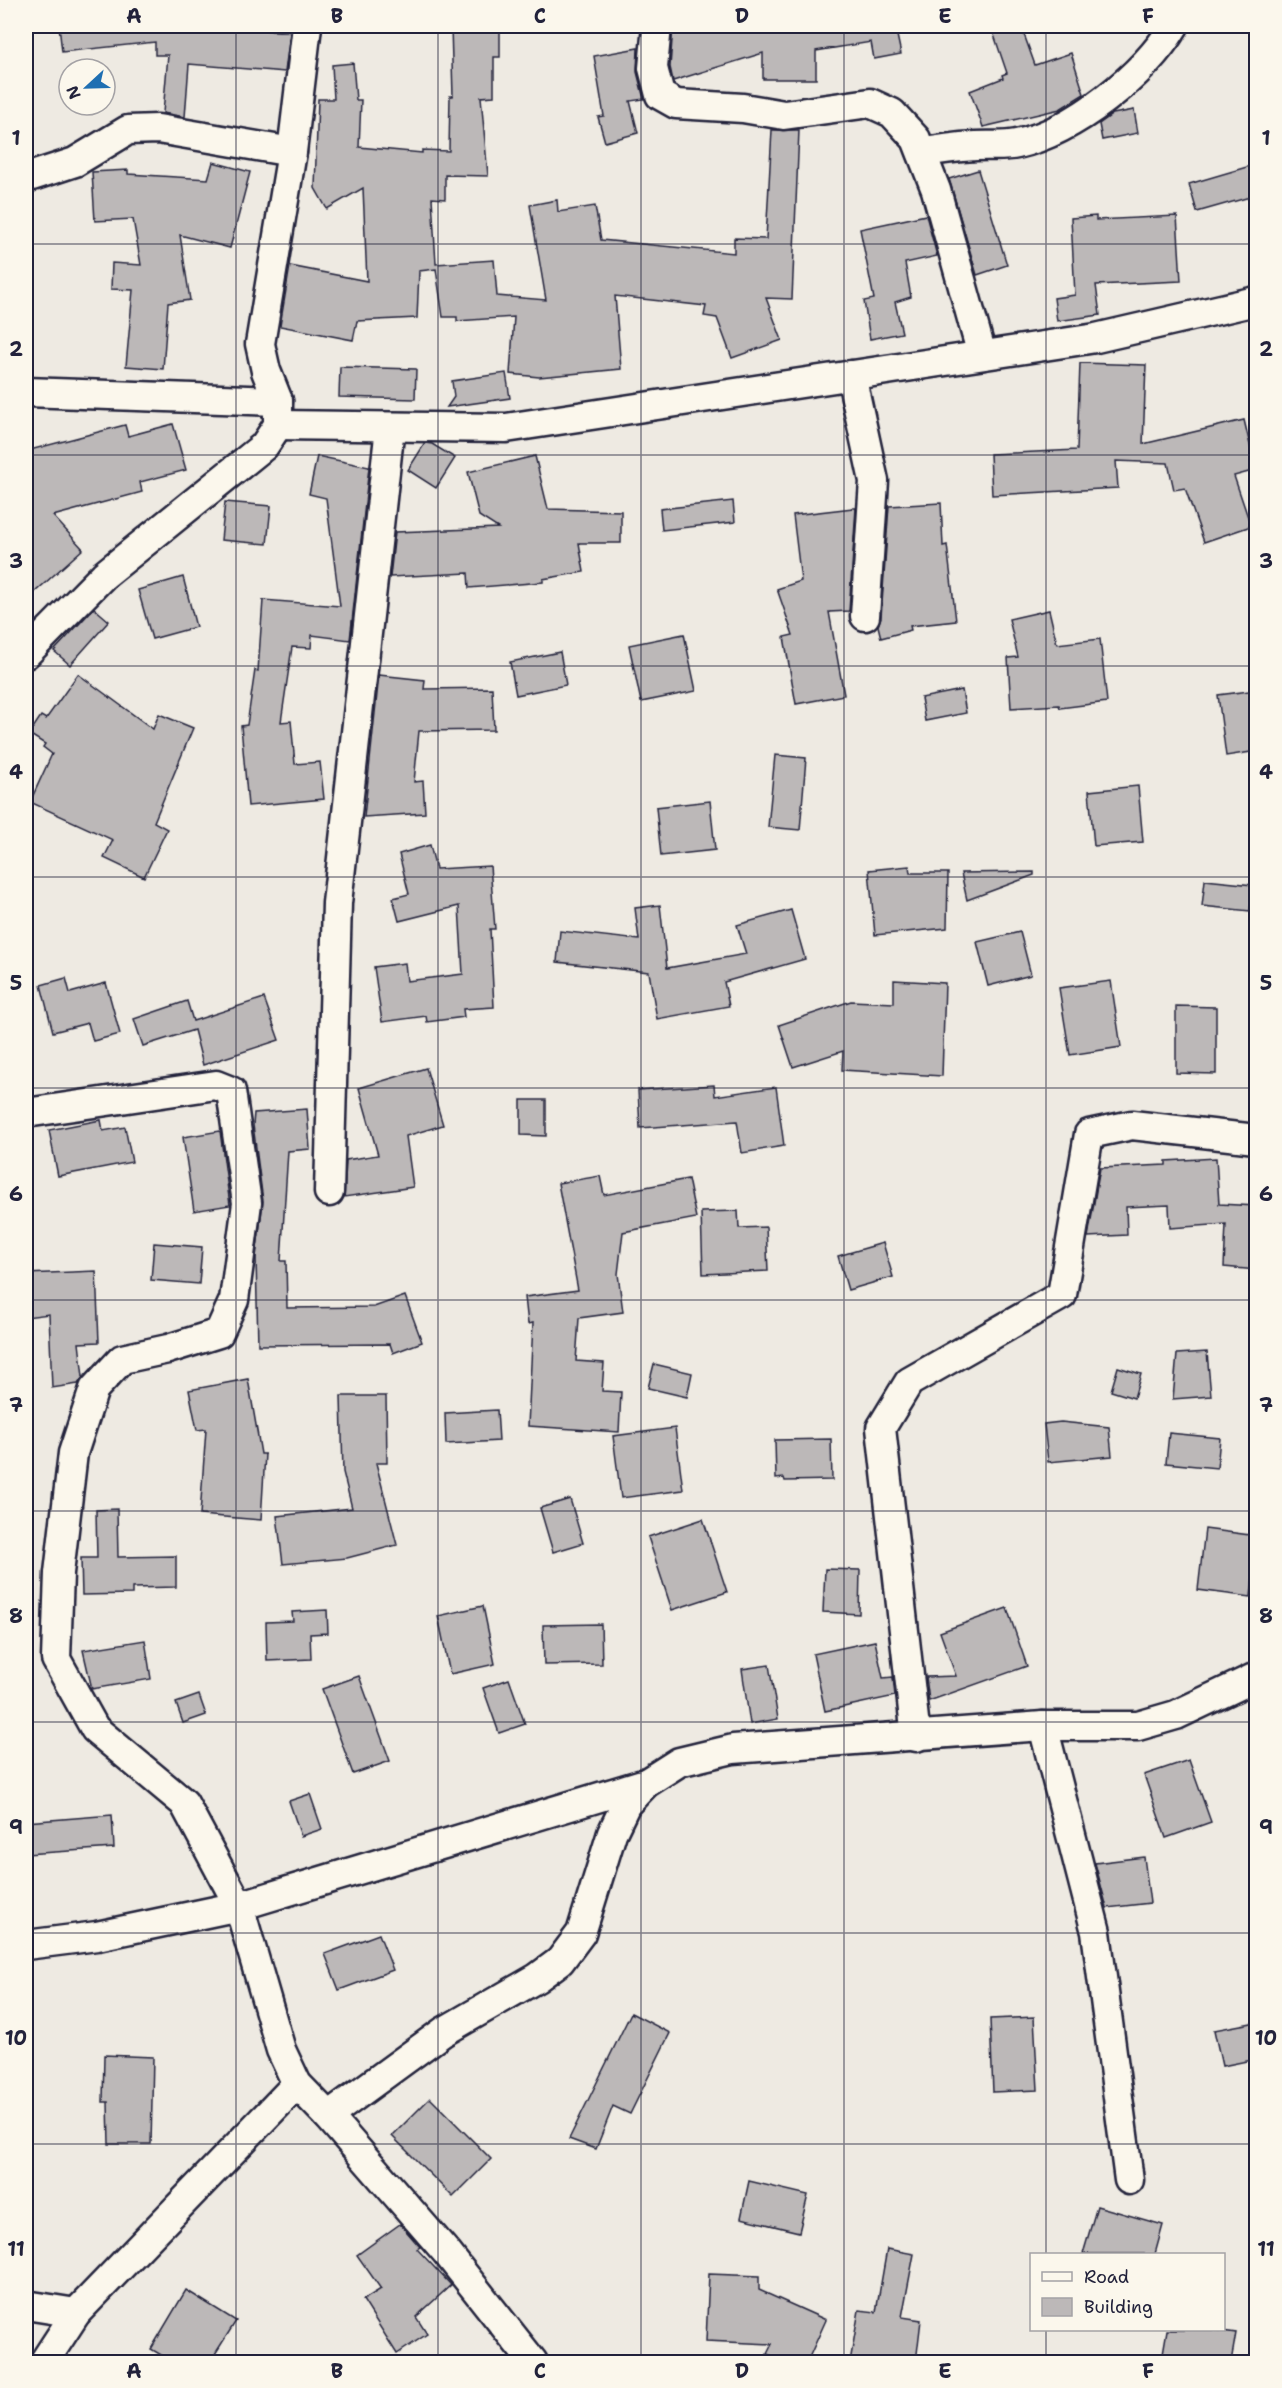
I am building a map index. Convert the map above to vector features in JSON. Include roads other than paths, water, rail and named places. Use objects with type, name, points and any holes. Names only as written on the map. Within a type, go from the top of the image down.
[{"type":"street","points":[[26,654],[104,574],[264,446],[278,413],[260,344],[292,152],[307,26]]},
{"type":"street","points":[[657,26],[653,68],[660,95],[676,104],[743,108],[784,114],[870,103],[892,113],[916,139],[936,190],[982,355]]},
{"type":"street","points":[[922,153],[952,147],[1015,145],[1051,134],[1084,114],[1119,85],[1154,54],[1174,26]]},
{"type":"street","points":[[26,178],[75,162],[128,130],[158,129],[292,152]]},
{"type":"street","points":[[26,392],[278,413],[390,427],[506,428],[1096,338],[1257,302]]},
{"type":"street","points":[[851,375],[874,481],[866,616]]},
{"type":"street","points":[[329,1192],[337,903],[390,427]]},
{"type":"street","points":[[26,1113],[216,1085],[231,1091],[247,1203],[234,1300],[219,1333],[168,1349],[122,1359],[93,1389],[73,1453],[58,1573],[56,1659],[95,1730],[184,1803],[239,1905],[281,2050],[297,2084],[328,2116],[447,2253],[533,2362]]},
{"type":"street","points":[[916,1737],[881,1428],[909,1382],[1062,1295],[1089,1134],[1132,1125],[1257,1138]]},
{"type":"street","points":[[328,2116],[443,2032],[537,1978],[560,1961],[581,1933],[612,1833],[626,1804],[646,1783],[679,1762],[733,1749],[1043,1726],[1138,1726],[1176,1715],[1257,1677]]},
{"type":"street","points":[[1043,1726],[1096,1932],[1129,2180]]},
{"type":"street","points":[[26,1945],[97,1935],[239,1905],[646,1783]]},
{"type":"street","points":[[44,2362],[76,2313],[297,2084]]},
{"type":"street","points":[[26,2305],[76,2313]]}]
